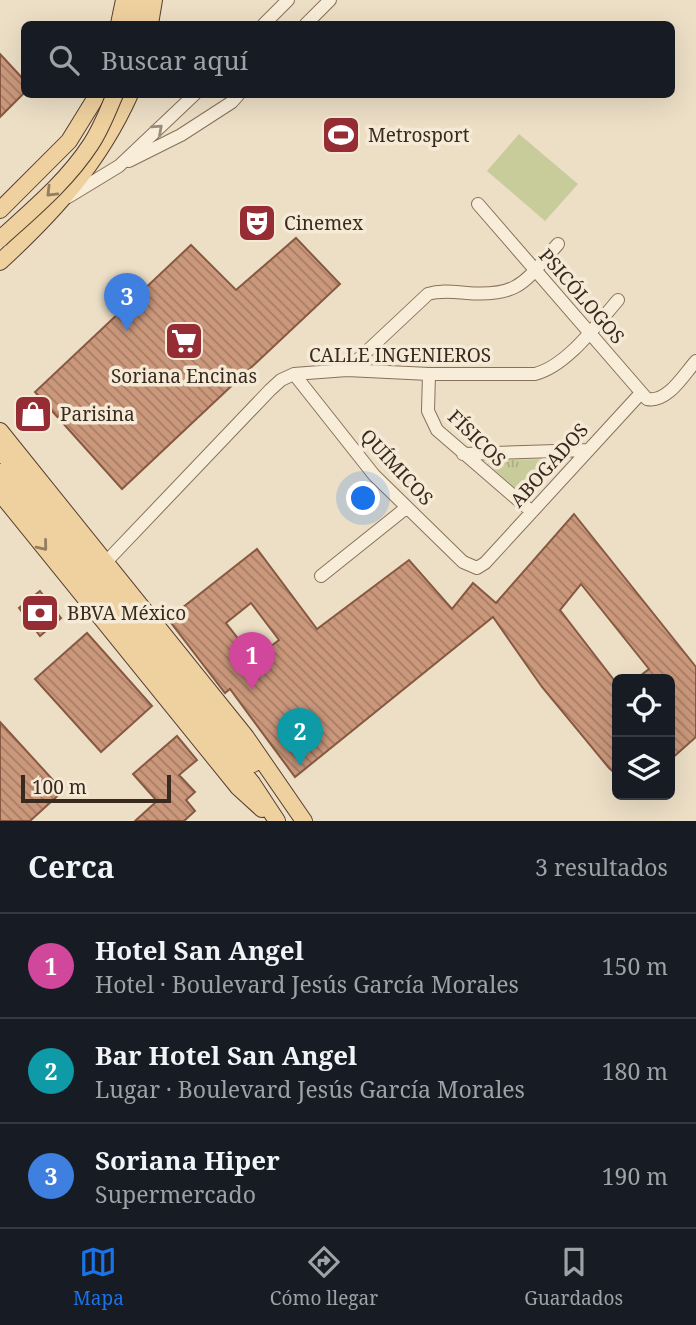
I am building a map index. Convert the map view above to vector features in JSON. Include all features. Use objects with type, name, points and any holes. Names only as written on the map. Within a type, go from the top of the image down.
[{"type":"main road","points":[[120,21],[124,0]]},
{"type":"main road","points":[[134,21],[138,0]]},
{"type":"main road","points":[[150,21],[154,0]]},
{"type":"main road","points":[[0,210],[69,141],[96,98]]},
{"type":"main road","points":[[17,246],[0,237],[48,195],[78,161],[92,143],[113,98]]},
{"type":"main road","points":[[0,262],[64,199],[104,143],[128,98]]},
{"type":"main road","points":[[0,431],[246,737],[302,821]]},
{"type":"main road","points":[[0,450],[252,783],[276,821]]},
{"type":"main road","points":[[0,472],[302,821]]},
{"type":"main road","points":[[0,493],[238,787],[276,821]]},
{"type":"street","points":[[267,21],[288,0]]},
{"type":"street","points":[[309,21],[330,0]]},
{"type":"street","points":[[119,166],[191,98]]},
{"type":"street","points":[[64,199],[119,166],[181,135],[231,98]]},
{"type":"street","name":"PSICÓLOGOS","points":[[478,204],[641,393]]},
{"type":"street","points":[[347,370],[428,294],[444,291],[503,293],[519,286],[558,244]]},
{"type":"street","name":"CALLE INGENIEROS","points":[[105,563],[281,380],[294,374],[347,370],[429,374],[535,374],[557,364],[618,300]]},
{"type":"street","points":[[641,393],[653,400],[663,397],[696,361]]},
{"type":"street","name":"QUÍMICOS","points":[[294,374],[354,451],[406,508],[463,562],[472,567],[485,564]]},
{"type":"street","name":"FÍSICOS","points":[[429,374],[427,397],[431,421],[446,441],[532,512]]},
{"type":"street","name":"ABOGADOS","points":[[485,564],[641,393]]},
{"type":"street","points":[[463,454],[588,450]]},
{"type":"street","points":[[321,576],[406,508]]},
{"type":"green space","points":[[519,134],[578,184],[545,221],[487,171]]},
{"type":"green space","points":[[554,459],[558,465],[531,497],[526,498],[488,464],[492,460]]},
{"type":"building","points":[[0,54],[21,77],[21,96],[0,117]]},
{"type":"building","name":"Soriana Encinas","points":[[296,238],[340,284],[122,489],[35,392],[191,245],[236,290]]},
{"type":"building","points":[[574,514],[696,667],[696,737],[675,756],[675,674],[642,674],[649,669],[581,584],[560,610],[612,678],[612,771],[542,687],[493,617],[295,777],[230,689],[225,693],[168,619],[257,549],[317,629],[409,560],[452,609],[473,583],[496,603]],"holes":[[[251,603],[279,640],[254,659],[226,623]]]},
{"type":"building","name":"BBVA México","points":[[40,591],[61,618],[40,636],[19,608]]},
{"type":"building","points":[[87,633],[152,706],[101,752],[35,679]]},
{"type":"building","points":[[0,722],[63,791],[30,821],[0,821]]},
{"type":"building","points":[[177,736],[197,760],[179,775],[195,792],[186,800],[195,811],[184,821],[135,821],[157,801],[133,774]]},
{"type":"place","name":"Metrosport","points":[[341,135]]},
{"type":"place","name":"Cinemex","points":[[257,223]]},
{"type":"place","name":"Soriana Hiper","points":[[127,331]]},
{"type":"place","name":"Soriana Encinas","points":[[184,341]]},
{"type":"place","name":"Parisina","points":[[33,414]]},
{"type":"place","name":"BBVA México","points":[[40,613]]},
{"type":"place","name":"Hotel San Angel","points":[[252,690]]},
{"type":"place","name":"Bar Hotel San Angel","points":[[300,766]]}]
